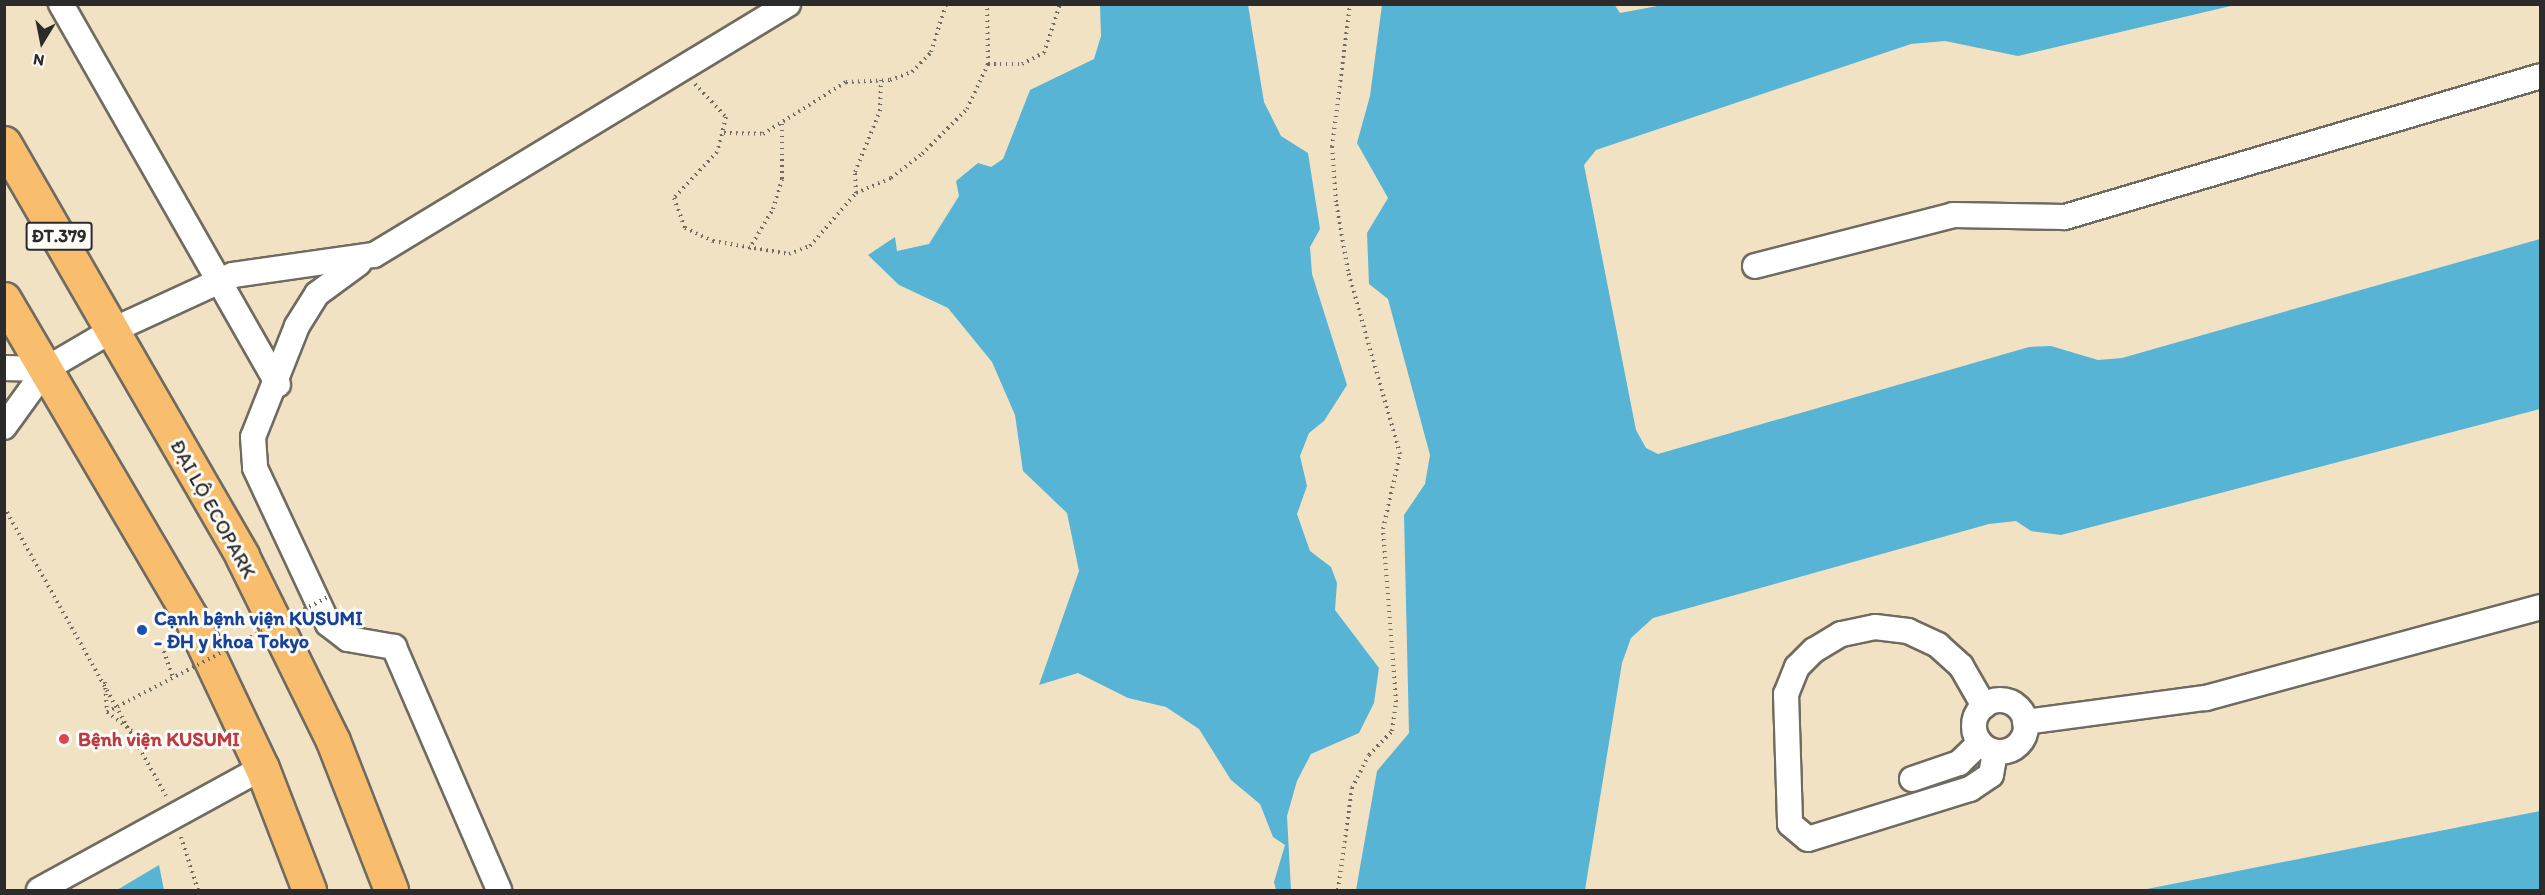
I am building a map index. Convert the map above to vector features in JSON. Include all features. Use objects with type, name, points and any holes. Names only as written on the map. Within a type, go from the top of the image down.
[{"type":"highway","name":"ĐẠI LỘ ECOPARK","points":[[4,143],[242,556],[333,741],[391,891]]},
{"type":"highway","points":[[4,299],[190,616],[262,768],[309,891]]},
{"type":"street","points":[[61,4],[278,384]]},
{"type":"street","points":[[499,891],[394,647],[348,639],[328,624],[255,468],[253,437],[278,384],[297,326],[317,294],[342,271],[374,255],[788,4]]},
{"type":"street","points":[[1755,266],[1953,215],[2065,217],[2541,76]]},
{"type":"street","points":[[4,427],[13,422],[46,369],[111,331],[218,280],[374,255]]},
{"type":"street","points":[[4,368],[46,369]]},
{"type":"street","points":[[2025,722],[2206,698],[2541,607]]},
{"type":"street","points":[[1875,627],[1908,631],[1938,645],[1961,666],[1984,706],[1974,727],[1988,747],[1991,775],[1957,794],[1808,839],[1790,824],[1786,694],[1797,667],[1814,650],[1841,634],[1875,627]]},
{"type":"street","points":[[1984,706],[2008,702],[2025,722]]},
{"type":"street","points":[[1912,779],[1959,763],[1988,747],[2020,744],[2025,722]]},
{"type":"street","points":[[39,891],[262,768]]},
{"type":"path","points":[[724,133],[763,134],[846,82],[882,80],[912,72],[931,52],[946,4]]},
{"type":"path","points":[[679,69],[726,117],[724,133],[717,152],[674,198],[675,209],[685,228],[749,249],[789,254],[810,246],[856,194],[891,178],[944,135],[967,110],[988,64],[987,4]]},
{"type":"path","points":[[988,64],[1022,64],[1044,53],[1060,4]]},
{"type":"path","points":[[1338,891],[1352,788],[1369,755],[1392,731],[1396,702],[1383,529],[1401,454],[1348,271],[1336,202],[1332,147],[1350,4]]},
{"type":"path","points":[[856,194],[855,172],[880,111],[882,80]]},
{"type":"path","points":[[749,249],[773,209],[782,179],[782,124]]},
{"type":"path","points":[[4,507],[135,734],[175,816],[198,891]]},
{"type":"path","points":[[107,712],[330,596]]},
{"type":"path","points":[[160,640],[172,678]]},
{"type":"path","points":[[105,682],[107,712],[135,734]]},
{"type":"water","points":[[1614,4],[1620,13],[1668,4],[2235,5],[2018,56],[1945,41],[1911,44],[1596,150],[1584,165],[1636,430],[1646,448],[1658,454],[2029,347],[2051,346],[2098,360],[2122,358],[2540,239],[2540,409],[2061,535],[2031,531],[2016,521],[1989,524],[1653,618],[1631,638],[1622,663],[1585,890],[1356,890],[1377,771],[1409,733],[1404,515],[1425,484],[1430,455],[1388,299],[1369,284],[1367,233],[1388,198],[1357,143],[1370,96],[1382,5]]},
{"type":"water","points":[[1100,5],[1248,5],[1264,102],[1281,136],[1308,153],[1320,229],[1310,247],[1312,274],[1347,385],[1324,421],[1309,433],[1300,456],[1307,486],[1297,514],[1310,551],[1331,567],[1337,583],[1335,610],[1379,668],[1374,703],[1359,733],[1311,754],[1297,781],[1287,816],[1291,890],[1276,890],[1274,882],[1285,845],[1273,837],[1260,804],[1231,780],[1199,729],[1166,707],[1128,698],[1078,673],[1039,685],[1079,571],[1067,513],[1023,471],[1015,415],[992,362],[948,308],[899,285],[868,255],[895,237],[897,251],[929,244],[959,196],[956,181],[978,163],[991,167],[1003,159],[1030,90],[1094,59],[1101,36]]},
{"type":"water","points":[[2540,811],[2540,890],[2142,890]]},
{"type":"water","points":[[159,865],[164,890],[117,890]]},
{"type":"place","name":"Cạnh bệnh viện KUSUMI - ĐH y khoa Tokyo","points":[[142,630]]},
{"type":"place","name":"Bệnh viện KUSUMI","points":[[64,739]]}]
